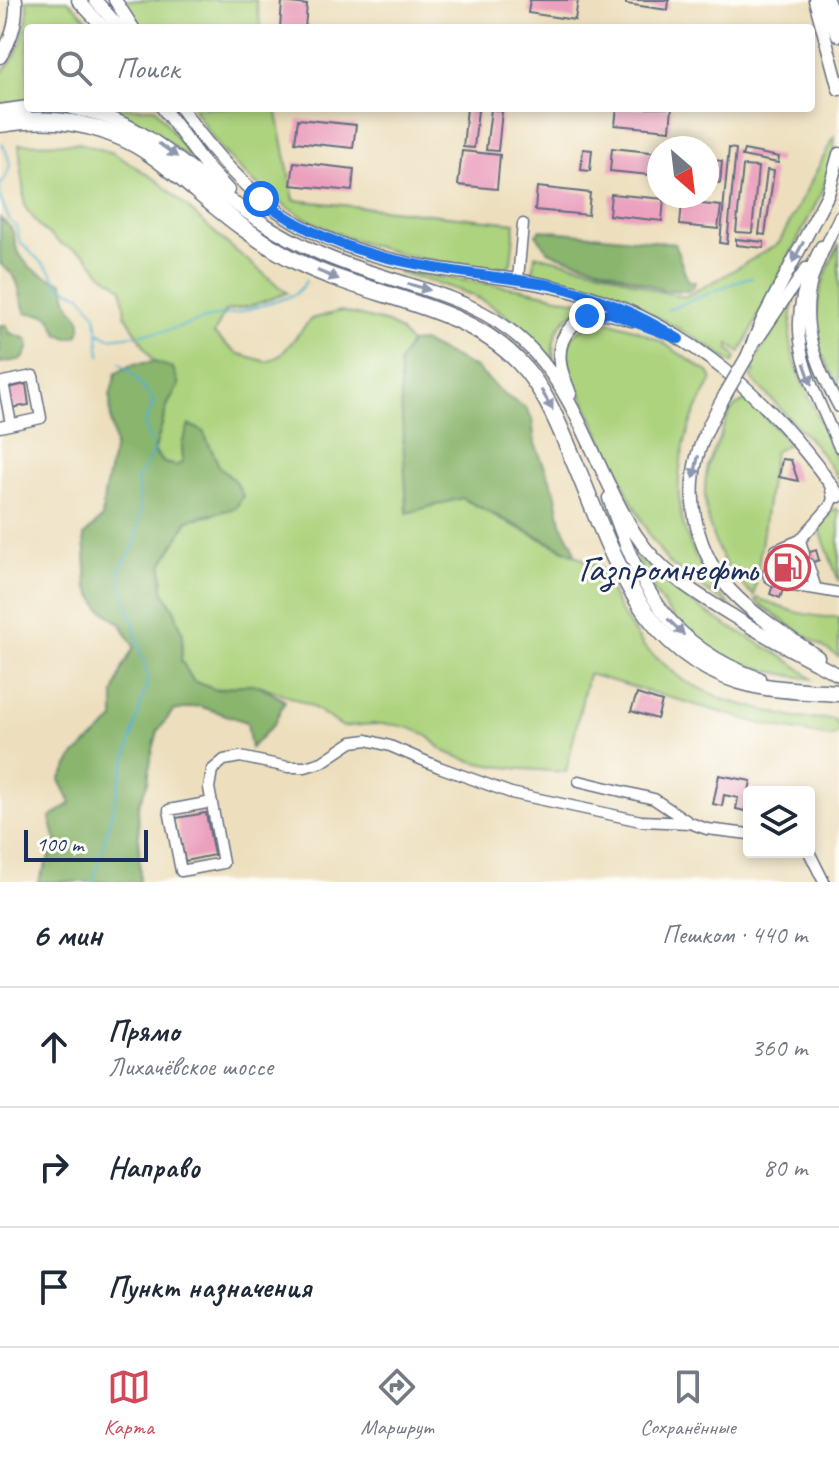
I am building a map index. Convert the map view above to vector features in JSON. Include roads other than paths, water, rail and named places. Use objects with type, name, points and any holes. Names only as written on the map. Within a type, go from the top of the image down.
[{"type":"highway","points":[[825,0],[839,33]]},
{"type":"highway","points":[[0,124],[68,121],[90,125],[122,137],[142,148],[237,223],[282,253],[322,273],[455,318],[488,336],[520,363],[545,397],[625,578],[644,612],[658,629],[680,650],[718,673],[757,686],[835,693]]},
{"type":"main road","points":[[0,57],[14,29],[16,0]]},
{"type":"main road","points":[[78,0],[100,24]]},
{"type":"main road","points":[[95,0],[116,24]]},
{"type":"main road","points":[[115,0],[130,24]]},
{"type":"main road","points":[[815,0],[839,89]]},
{"type":"main road","points":[[0,111],[24,108]]},
{"type":"main road","points":[[89,112],[111,117],[150,137],[240,208],[328,258],[448,297],[486,314],[533,351],[560,388],[583,429]]},
{"type":"main road","points":[[166,112],[204,164],[269,226]]},
{"type":"main road","points":[[184,112],[215,155],[240,182],[284,217],[306,230],[353,249],[392,260],[518,279],[597,299],[636,314],[679,339],[725,369],[784,424],[839,496]]},
{"type":"main road","points":[[839,154],[828,194],[704,437],[692,492],[695,523],[704,549],[737,597],[839,674]]},
{"type":"main road","points":[[679,339],[610,313],[587,316],[579,319],[564,335],[560,346],[560,363],[628,551],[646,588],[667,618],[709,655],[746,674],[793,690]]},
{"type":"main road","points":[[595,457],[635,534],[672,576],[770,639],[839,674]]},
{"type":"street","points":[[839,216],[808,270],[799,304],[798,336],[811,384],[839,447]]},
{"type":"street","points":[[839,216],[811,283],[809,311],[817,365],[839,407]]},
{"type":"street","points":[[518,279],[523,224]]},
{"type":"street","points":[[748,356],[821,246]]},
{"type":"street","points":[[33,376],[41,418],[5,425],[3,382],[33,376]]},
{"type":"street","points":[[827,479],[833,499],[830,506],[800,540],[776,550],[768,574],[780,583],[839,593]]},
{"type":"street","points":[[800,540],[816,589]]},
{"type":"street","points":[[212,802],[169,810],[181,871],[223,863],[212,802],[209,788],[212,770],[224,760],[240,757],[288,767],[305,767],[322,762],[352,742],[367,740],[511,793],[641,821],[690,823],[743,833]]},
{"type":"street","points":[[579,781],[654,799],[690,823]]},
{"type":"street","points":[[812,858],[824,882]]},
{"type":"waterway","points":[[0,185],[10,164],[2,143]]},
{"type":"waterway","points":[[0,187],[0,198],[10,221],[16,226],[20,242],[52,273],[57,285],[81,295],[96,315],[100,356]]},
{"type":"waterway","points":[[667,310],[752,278]]},
{"type":"waterway","points":[[98,332],[109,338],[165,331],[286,298],[295,294],[306,281]]},
{"type":"waterway","points":[[93,882],[148,678],[118,571],[135,546],[140,509],[137,480],[154,451],[144,425],[154,402],[120,363]]},
{"type":"place","name":"Газпромнефть","points":[[788,568]]}]
